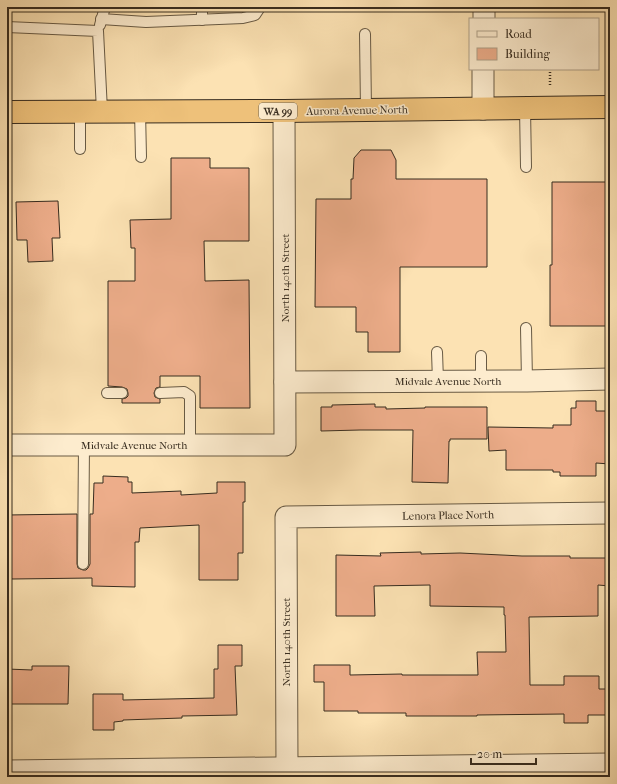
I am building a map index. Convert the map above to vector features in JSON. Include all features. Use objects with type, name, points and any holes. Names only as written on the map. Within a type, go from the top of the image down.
[{"type":"highway","name":"Aurora Avenue North","points":[[7,112],[284,111],[610,107]]},
{"type":"street","points":[[484,7],[484,18]]},
{"type":"street","points":[[483,70],[483,108]]},
{"type":"street","name":"North 140th Street","points":[[284,111],[285,445]]},
{"type":"street","name":"Midvale Avenue North","points":[[285,382],[527,381],[610,379]]},
{"type":"street","name":"Midvale Avenue North","points":[[7,445],[285,445]]},
{"type":"street","name":"Lenora Place North","points":[[286,517],[610,513]]},
{"type":"street","name":"North 140th Street","points":[[286,517],[287,768]]},
{"type":"street","points":[[7,771],[610,764]]},
{"type":"lane","points":[[102,111],[98,30],[105,7]]},
{"type":"lane","points":[[202,7],[202,20]]},
{"type":"lane","points":[[101,19],[146,22],[243,18],[255,15],[259,7]]},
{"type":"lane","points":[[7,27],[98,30]]},
{"type":"lane","points":[[365,34],[366,110]]},
{"type":"lane","points":[[525,108],[526,167]]},
{"type":"lane","points":[[80,111],[80,149]]},
{"type":"lane","points":[[140,111],[141,157]]},
{"type":"lane","points":[[526,328],[527,381]]},
{"type":"lane","points":[[437,352],[438,381]]},
{"type":"lane","points":[[481,356],[481,381]]},
{"type":"lane","points":[[160,393],[184,392],[190,396],[190,445]]},
{"type":"lane","points":[[107,393],[122,393]]},
{"type":"lane","points":[[83,564],[84,445]]},
{"type":"building","points":[[361,150],[391,150],[396,160],[396,179],[487,179],[487,267],[400,267],[400,352],[368,352],[368,332],[356,332],[356,307],[315,307],[316,199],[351,199],[351,179],[353,179],[354,158]]},
{"type":"building","points":[[171,158],[210,158],[210,168],[249,168],[249,241],[204,241],[205,281],[249,280],[250,408],[200,408],[200,376],[160,376],[160,387],[156,388],[154,393],[155,397],[160,399],[160,403],[122,403],[122,399],[128,396],[127,389],[108,386],[108,281],[135,281],[135,248],[131,248],[130,220],[171,219]]},
{"type":"building","points":[[552,182],[610,182],[610,326],[550,326]]},
{"type":"building","points":[[58,201],[60,238],[52,238],[53,261],[28,262],[27,240],[17,240],[16,202]]},
{"type":"building","points":[[576,401],[596,401],[596,411],[610,411],[610,464],[596,463],[596,476],[560,476],[560,472],[553,472],[553,470],[506,470],[506,450],[489,451],[488,427],[553,428],[553,425],[571,425],[571,408],[576,408]]},
{"type":"building","points":[[375,404],[375,407],[386,407],[386,409],[425,407],[487,407],[487,439],[450,439],[448,483],[412,482],[413,430],[321,431],[321,407],[332,407],[332,405]]},
{"type":"building","points":[[103,476],[128,477],[128,482],[132,482],[132,493],[181,491],[181,495],[217,493],[217,482],[245,482],[245,502],[243,502],[243,553],[238,553],[238,580],[199,580],[199,525],[140,528],[139,542],[135,542],[135,587],[92,586],[92,578],[12,579],[11,577],[7,577],[7,515],[77,514],[77,564],[78,568],[83,570],[88,568],[90,564],[90,514],[93,514],[94,483],[103,483]]},
{"type":"building","points":[[421,552],[421,554],[460,553],[522,556],[570,556],[570,558],[610,558],[610,586],[598,585],[598,616],[529,617],[530,685],[564,685],[564,676],[599,676],[599,689],[610,689],[610,715],[588,715],[588,723],[564,723],[564,714],[406,716],[406,713],[324,711],[324,682],[314,682],[314,665],[350,665],[350,675],[478,675],[477,652],[506,652],[504,607],[430,606],[430,585],[374,586],[375,616],[336,616],[336,555],[381,556],[380,553]]},
{"type":"building","points":[[218,645],[242,645],[242,666],[235,666],[237,715],[182,716],[182,718],[123,720],[114,722],[114,730],[93,730],[93,694],[123,694],[123,700],[214,698],[214,669],[218,669]]},
{"type":"building","points":[[32,666],[69,666],[68,704],[7,704],[7,669],[32,670]]}]
